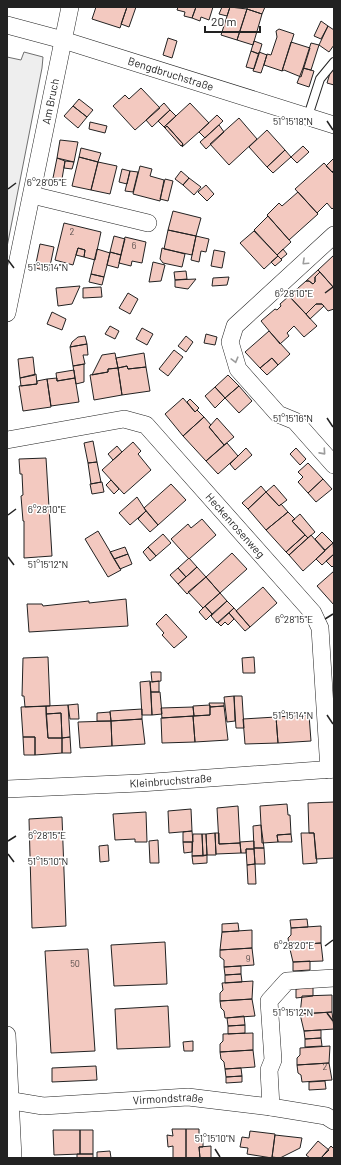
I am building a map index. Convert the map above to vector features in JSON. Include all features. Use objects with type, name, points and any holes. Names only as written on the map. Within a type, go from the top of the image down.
[{"type":"street","name":"Am Bruch","points":[[7,313],[14,270],[32,195],[70,7]]},
{"type":"street","name":"Bengdbruchstraße","points":[[7,25],[63,40],[334,125]]},
{"type":"street","points":[[32,195],[148,223]]},
{"type":"street","points":[[334,235],[235,326],[230,342],[238,369],[278,414],[295,421],[334,465]]},
{"type":"street","name":"Heckenrosenweg","points":[[7,440],[124,420],[146,425],[313,613],[320,628],[331,770]]},
{"type":"street","name":"Kleinbruchstraße","points":[[7,789],[140,783],[331,770]]},
{"type":"street","points":[[271,1107],[269,1070],[273,1060],[269,1001],[287,981],[334,978]]},
{"type":"street","points":[[7,1035],[8,1100],[13,1158]]},
{"type":"street","name":"Virmondstraße","points":[[8,1100],[43,1106],[188,1096],[332,1115]]},
{"type":"lane","points":[[308,116],[320,79],[334,62]]},
{"type":"shaded area","points":[[24,52],[43,57],[7,247],[7,57],[21,60]]},
{"type":"building","points":[[96,7],[127,7],[120,28],[92,19]]},
{"type":"building","points":[[127,7],[136,7],[129,27],[121,24]]},
{"type":"building","points":[[178,7],[196,7],[192,18],[184,16],[185,12],[177,10]]},
{"type":"building","points":[[196,7],[213,7],[209,20],[201,17],[200,21],[192,18]]},
{"type":"building","points":[[222,7],[230,7],[227,16],[219,14]]},
{"type":"building","points":[[230,7],[247,9],[237,40],[221,35]]},
{"type":"building","points":[[247,7],[265,7],[262,14],[247,9]]},
{"type":"building","points":[[247,9],[262,14],[253,45],[237,40]]},
{"type":"building","points":[[321,21],[328,26],[321,39],[314,36]]},
{"type":"building","points":[[328,26],[334,30],[334,45],[329,52],[319,45]]},
{"type":"building","points":[[279,29],[294,34],[282,71],[264,65],[267,54],[271,55],[277,37],[276,31]]},
{"type":"building","points":[[168,38],[177,41],[172,58],[163,55]]},
{"type":"building","points":[[254,41],[262,44],[259,54],[251,51]]},
{"type":"building","points":[[291,42],[310,48],[301,77],[284,70],[282,71]]},
{"type":"building","points":[[311,43],[319,45],[311,70],[303,68]]},
{"type":"building","points":[[251,51],[259,54],[254,69],[246,67]]},
{"type":"building","points":[[259,52],[267,55],[261,73],[253,71]]},
{"type":"building","points":[[303,68],[314,71],[309,87],[297,83]]},
{"type":"building","points":[[334,69],[334,85],[327,83],[330,73]]},
{"type":"building","points":[[141,88],[160,108],[135,130],[113,106],[125,95],[129,99]]},
{"type":"building","points":[[79,99],[93,110],[87,117],[73,106]]},
{"type":"building","points":[[164,103],[170,110],[152,127],[146,120]]},
{"type":"building","points":[[190,103],[209,123],[182,147],[183,144],[167,126],[165,128],[164,127]]},
{"type":"building","points":[[73,106],[87,117],[78,128],[64,116]]},
{"type":"building","points":[[170,110],[176,116],[164,127],[158,121]]},
{"type":"building","points":[[217,115],[223,121],[205,138],[199,132]]},
{"type":"building","points":[[239,118],[257,139],[229,165],[210,144]]},
{"type":"building","points":[[90,122],[107,126],[105,133],[89,129]]},
{"type":"building","points":[[219,125],[224,132],[206,149],[200,142]]},
{"type":"building","points":[[167,126],[183,144],[181,146],[165,128]]},
{"type":"building","points":[[267,130],[285,150],[267,167],[249,147]]},
{"type":"building","points":[[60,140],[78,142],[74,162],[57,158]]},
{"type":"building","points":[[303,146],[309,152],[297,163],[291,157]]},
{"type":"building","points":[[81,148],[101,153],[98,162],[79,157]]},
{"type":"building","points":[[285,150],[291,157],[273,173],[267,167]]},
{"type":"building","points":[[79,157],[98,162],[91,190],[72,186]]},
{"type":"building","points":[[57,158],[65,161],[62,179],[53,178]]},
{"type":"building","points":[[334,158],[334,170],[332,172],[326,166]]},
{"type":"building","points":[[65,161],[74,162],[72,169],[64,168]]},
{"type":"building","points":[[98,162],[117,166],[110,194],[91,190]]},
{"type":"building","points":[[324,163],[334,174],[334,207],[332,209],[327,203],[317,213],[295,189]]},
{"type":"building","points":[[140,166],[152,169],[150,176],[164,180],[160,201],[133,194]]},
{"type":"building","points":[[122,169],[130,171],[127,184],[119,182]]},
{"type":"building","points":[[130,171],[138,172],[133,192],[125,191]]},
{"type":"building","points":[[181,171],[189,178],[183,185],[175,179]]},
{"type":"building","points":[[189,178],[201,187],[194,195],[183,185]]},
{"type":"building","points":[[165,179],[173,181],[168,201],[160,199]]},
{"type":"building","points":[[206,185],[214,194],[207,201],[198,192]]},
{"type":"building","points":[[298,192],[318,214],[289,240],[267,215],[279,203],[282,206]]},
{"type":"building","points":[[173,211],[201,218],[196,236],[168,230]]},
{"type":"building","points":[[268,216],[291,242],[277,255],[254,230]]},
{"type":"building","points":[[64,223],[101,232],[95,260],[84,257],[85,250],[78,248],[73,265],[55,260]]},
{"type":"building","points":[[168,230],[196,236],[192,255],[164,249]]},
{"type":"building","points":[[254,231],[278,256],[264,269],[240,243]]},
{"type":"building","points":[[114,236],[125,239],[121,255],[110,252]]},
{"type":"building","points":[[196,236],[209,239],[206,252],[201,251],[199,262],[191,260]]},
{"type":"building","points":[[125,237],[146,242],[142,263],[132,261],[131,266],[119,263]]},
{"type":"building","points":[[40,244],[54,247],[49,271],[35,268]]},
{"type":"building","points":[[78,248],[85,250],[84,257],[76,255]]},
{"type":"building","points":[[162,248],[185,254],[182,267],[163,263],[160,259]]},
{"type":"building","points":[[97,249],[110,253],[104,277],[91,274]]},
{"type":"building","points":[[283,249],[287,254],[281,259],[277,255]]},
{"type":"building","points":[[214,250],[225,252],[222,268],[211,266]]},
{"type":"building","points":[[110,252],[121,255],[118,268],[107,265]]},
{"type":"building","points":[[334,255],[334,288],[318,270]]},
{"type":"building","points":[[278,256],[282,260],[275,266],[271,262]]},
{"type":"building","points":[[153,262],[165,265],[161,281],[149,282]]},
{"type":"building","points":[[318,270],[320,272],[315,277],[315,282],[313,284],[306,281]]},
{"type":"building","points":[[186,271],[187,279],[175,280],[174,272]]},
{"type":"building","points":[[320,272],[334,288],[334,309],[328,311],[322,304],[316,304],[306,314],[289,296],[306,281],[313,284],[315,282],[315,277]]},
{"type":"building","points":[[91,274],[104,277],[102,285],[89,282]]},
{"type":"building","points":[[229,277],[227,285],[212,286],[213,278]]},
{"type":"building","points":[[196,279],[188,289],[175,287],[175,280]]},
{"type":"building","points":[[80,286],[72,304],[58,306],[56,288]]},
{"type":"building","points":[[101,287],[102,297],[83,298],[83,288]]},
{"type":"building","points":[[128,293],[138,299],[130,314],[119,308]]},
{"type":"building","points":[[289,296],[317,326],[304,337],[294,326],[287,333],[289,336],[280,344],[261,321],[275,309],[277,310],[281,306],[280,304]]},
{"type":"building","points":[[316,304],[322,304],[324,306],[310,319],[306,314]]},
{"type":"building","points":[[52,312],[66,319],[62,330],[47,324]]},
{"type":"building","points":[[110,326],[119,331],[115,339],[105,334]]},
{"type":"building","points":[[142,328],[153,334],[147,345],[136,339]]},
{"type":"building","points":[[269,331],[290,354],[278,365],[272,358],[260,368],[245,352]]},
{"type":"building","points":[[206,334],[217,337],[215,345],[204,343]]},
{"type":"building","points":[[85,336],[87,344],[70,347],[72,342],[78,337]]},
{"type":"building","points":[[186,336],[193,342],[186,352],[178,346]]},
{"type":"building","points":[[87,344],[88,355],[83,355],[85,364],[73,366],[70,347]]},
{"type":"building","points":[[174,350],[183,357],[168,376],[159,369]]},
{"type":"building","points":[[115,353],[118,368],[108,369],[108,372],[92,375],[102,355]]},
{"type":"building","points":[[144,353],[146,367],[128,369],[127,366],[118,368],[116,358]]},
{"type":"building","points":[[33,357],[35,375],[20,378],[18,359]]},
{"type":"building","points":[[272,358],[278,365],[267,375],[260,368]]},
{"type":"building","points":[[84,364],[84,382],[76,384],[73,366]]},
{"type":"building","points":[[127,366],[128,369],[146,367],[150,391],[122,395],[118,368]]},
{"type":"building","points":[[118,368],[122,395],[94,400],[90,375],[108,372],[108,369]]},
{"type":"building","points":[[74,370],[75,378],[57,381],[56,373]]},
{"type":"building","points":[[36,374],[37,384],[21,386],[20,378]]},
{"type":"building","points":[[228,375],[239,386],[225,398],[215,387]]},
{"type":"building","points":[[57,378],[57,381],[75,378],[79,402],[51,406],[47,379]]},
{"type":"building","points":[[47,379],[51,407],[23,411],[19,386],[37,384],[37,381]]},
{"type":"building","points":[[239,386],[252,401],[239,413],[225,398]]},
{"type":"building","points":[[215,387],[225,398],[215,408],[205,396]]},
{"type":"building","points":[[183,398],[195,412],[197,410],[204,417],[183,436],[165,414]]},
{"type":"building","points":[[190,399],[199,408],[195,412],[187,402]]},
{"type":"building","points":[[204,417],[211,425],[209,427],[224,445],[206,461],[183,436]]},
{"type":"building","points":[[217,418],[234,437],[224,445],[209,427]]},
{"type":"building","points":[[93,441],[97,462],[88,463],[84,443]]},
{"type":"building","points":[[133,442],[141,451],[138,454],[151,470],[124,494],[102,470]]},
{"type":"building","points":[[227,443],[238,456],[218,474],[206,461]]},
{"type":"building","points":[[117,446],[122,452],[113,460],[108,454]]},
{"type":"building","points":[[246,448],[252,455],[235,470],[230,464]]},
{"type":"building","points":[[296,448],[306,459],[300,465],[290,454]]},
{"type":"building","points":[[46,458],[52,556],[24,558],[24,521],[21,496],[23,495],[22,474],[20,474],[19,459]]},
{"type":"building","points":[[97,462],[101,482],[91,484],[88,463]]},
{"type":"building","points":[[308,463],[323,479],[308,493],[298,482],[303,477],[298,472]]},
{"type":"building","points":[[323,479],[332,489],[316,502],[308,493]]},
{"type":"building","points":[[111,480],[119,489],[114,494],[106,485]]},
{"type":"building","points":[[102,482],[104,492],[92,494],[90,484]]},
{"type":"building","points":[[171,484],[186,500],[158,525],[144,508]]},
{"type":"building","points":[[274,485],[287,500],[279,506],[266,492]]},
{"type":"building","points":[[261,486],[266,492],[248,509],[242,503]]},
{"type":"building","points":[[266,492],[279,506],[281,504],[288,512],[266,530],[248,509]]},
{"type":"building","points":[[137,497],[146,511],[130,525],[119,513]]},
{"type":"building","points":[[146,511],[158,525],[150,532],[138,519]]},
{"type":"building","points":[[288,512],[295,519],[292,521],[305,535],[286,552],[266,530]]},
{"type":"building","points":[[300,514],[315,532],[308,538],[292,521]]},
{"type":"building","points":[[202,519],[216,535],[189,559],[171,539],[188,524],[191,528]]},
{"type":"building","points":[[98,531],[121,570],[108,577],[85,539]]},
{"type":"building","points":[[322,532],[333,543],[325,550],[315,539]]},
{"type":"building","points":[[163,534],[171,543],[156,556],[148,547]]},
{"type":"building","points":[[305,535],[308,538],[289,555],[286,552]]},
{"type":"building","points":[[311,535],[325,551],[303,571],[289,555]]},
{"type":"building","points":[[333,543],[334,554],[322,565],[316,559]]},
{"type":"building","points":[[125,547],[128,554],[114,559],[110,552]]},
{"type":"building","points":[[148,547],[156,556],[150,561],[143,552]]},
{"type":"building","points":[[232,553],[247,569],[220,593],[206,577]]},
{"type":"building","points":[[128,554],[132,564],[120,569],[114,559]]},
{"type":"building","points":[[334,554],[334,565],[332,567],[326,561]]},
{"type":"building","points":[[189,558],[197,567],[186,577],[178,568]]},
{"type":"building","points":[[197,567],[206,577],[187,594],[178,584]]},
{"type":"building","points":[[178,568],[186,577],[178,584],[170,575]]},
{"type":"building","points":[[334,571],[334,605],[317,586]]},
{"type":"building","points":[[206,577],[220,593],[203,608],[188,592]]},
{"type":"building","points":[[263,587],[277,603],[250,627],[236,611]]},
{"type":"building","points":[[220,593],[227,601],[212,614],[205,606]]},
{"type":"building","points":[[126,599],[128,626],[29,632],[27,604],[42,604],[43,606]]},
{"type":"building","points":[[227,601],[234,608],[217,623],[211,616]]},
{"type":"building","points":[[205,606],[212,614],[206,620],[199,612]]},
{"type":"building","points":[[234,608],[250,627],[245,631],[229,613]]},
{"type":"building","points":[[229,613],[234,619],[228,625],[225,622],[221,626],[218,623]]},
{"type":"building","points":[[166,614],[187,637],[174,648],[162,635],[164,633],[156,624]]},
{"type":"building","points":[[48,657],[50,706],[25,707],[24,696],[22,696],[23,658]]},
{"type":"building","points":[[254,657],[255,673],[243,673],[242,658]]},
{"type":"building","points":[[151,672],[161,672],[161,681],[152,682]]},
{"type":"building","points":[[150,681],[152,715],[142,715],[140,682]]},
{"type":"building","points":[[159,681],[159,692],[151,692],[150,682]]},
{"type":"building","points":[[151,692],[160,692],[162,714],[152,715]]},
{"type":"building","points":[[234,696],[235,721],[227,722],[224,697]]},
{"type":"building","points":[[234,696],[242,696],[244,728],[236,728]]},
{"type":"building","points":[[209,703],[224,703],[224,706],[210,707]]},
{"type":"building","points":[[78,704],[79,719],[70,719],[68,705]]},
{"type":"building","points":[[68,705],[70,737],[62,738],[61,713],[46,714],[46,706]]},
{"type":"building","points":[[210,705],[210,715],[194,716],[193,706]]},
{"type":"building","points":[[46,706],[48,738],[62,738],[62,753],[35,755],[35,737],[23,737],[21,707]]},
{"type":"building","points":[[224,706],[228,740],[195,742],[193,716],[210,715],[210,707]]},
{"type":"building","points":[[193,707],[194,716],[162,718],[161,708]]},
{"type":"building","points":[[142,709],[142,719],[111,721],[110,711]]},
{"type":"building","points":[[110,712],[111,721],[97,721],[97,713]]},
{"type":"building","points":[[61,713],[62,738],[48,738],[46,714]]},
{"type":"building","points":[[309,715],[311,741],[278,743],[276,717]]},
{"type":"building","points":[[193,716],[195,742],[162,743],[161,718]]},
{"type":"building","points":[[276,717],[278,743],[245,744],[243,719]]},
{"type":"building","points":[[142,719],[145,744],[112,746],[111,721]]},
{"type":"building","points":[[111,721],[112,746],[80,748],[78,722]]},
{"type":"building","points":[[23,737],[35,737],[35,755],[24,755]]},
{"type":"building","points":[[70,737],[71,753],[62,753],[62,738]]},
{"type":"building","points":[[334,802],[334,858],[316,859],[314,833],[309,833],[308,803]]},
{"type":"building","points":[[287,804],[288,815],[290,815],[291,834],[277,835],[278,842],[262,843],[260,806]]},
{"type":"building","points":[[238,806],[240,843],[219,844],[217,808]]},
{"type":"building","points":[[191,809],[192,831],[169,833],[168,811]]},
{"type":"building","points":[[146,812],[147,842],[135,842],[135,839],[115,840],[113,814]]},
{"type":"building","points":[[62,817],[66,926],[32,928],[29,819]]},
{"type":"building","points":[[261,825],[264,848],[254,848],[253,826]]},
{"type":"building","points":[[192,831],[193,842],[183,842],[183,832]]},
{"type":"building","points":[[215,833],[216,855],[207,855],[206,834]]},
{"type":"building","points":[[215,833],[219,833],[219,844],[240,843],[241,853],[216,854]]},
{"type":"building","points":[[301,833],[314,833],[317,863],[303,864]]},
{"type":"building","points":[[193,834],[202,834],[203,856],[192,856]]},
{"type":"building","points":[[202,834],[206,834],[207,855],[203,856]]},
{"type":"building","points":[[291,834],[292,842],[278,842],[277,835]]},
{"type":"building","points":[[158,840],[159,863],[150,863],[149,841]]},
{"type":"building","points":[[254,841],[254,849],[246,849],[246,853],[241,853],[240,842]]},
{"type":"building","points":[[183,842],[192,842],[192,852],[184,853]]},
{"type":"building","points":[[108,845],[109,861],[100,862],[99,846]]},
{"type":"building","points":[[254,848],[264,848],[265,864],[255,864]]},
{"type":"building","points":[[246,849],[254,849],[255,864],[247,865]]},
{"type":"building","points":[[207,855],[207,863],[193,864],[192,856]]},
{"type":"building","points":[[255,864],[256,884],[248,884],[247,865]]},
{"type":"building","points":[[307,919],[308,927],[291,928],[290,920]]},
{"type":"building","points":[[238,923],[239,931],[222,932],[222,924]]},
{"type":"building","points":[[321,926],[321,943],[289,945],[288,938],[291,935],[291,928]]},
{"type":"building","points":[[252,930],[252,948],[220,950],[222,932]]},
{"type":"building","points":[[165,942],[167,984],[114,986],[111,945]]},
{"type":"building","points":[[321,943],[323,961],[293,962],[289,945]]},
{"type":"building","points":[[252,948],[254,965],[224,967],[224,960],[220,957],[220,950]]},
{"type":"building","points":[[88,949],[95,1051],[51,1053],[45,951]]},
{"type":"building","points":[[310,961],[310,970],[293,971],[293,962]]},
{"type":"building","points":[[241,966],[241,974],[225,975],[224,967]]},
{"type":"building","points":[[241,974],[242,982],[225,983],[225,975]]},
{"type":"building","points":[[253,981],[252,999],[220,1001],[220,993],[223,990],[222,983]]},
{"type":"building","points":[[313,987],[313,996],[296,998],[296,989]]},
{"type":"building","points":[[332,995],[332,1012],[300,1014],[302,996]]},
{"type":"building","points":[[252,999],[255,1016],[225,1018],[220,1001]]},
{"type":"building","points":[[168,1006],[170,1047],[117,1049],[115,1009]]},
{"type":"building","points":[[332,1012],[334,1029],[304,1031],[300,1014]]},
{"type":"building","points":[[244,1016],[245,1025],[228,1026],[227,1018]]},
{"type":"building","points":[[245,1025],[245,1033],[228,1034],[228,1026]]},
{"type":"building","points":[[321,1030],[321,1038],[305,1039],[304,1031]]},
{"type":"building","points":[[253,1033],[253,1050],[220,1052],[220,1044],[223,1041],[223,1034]]},
{"type":"building","points":[[321,1038],[322,1046],[305,1047],[305,1039]]},
{"type":"building","points":[[193,1041],[193,1051],[184,1051],[183,1042]]},
{"type":"building","points":[[330,1046],[329,1063],[297,1065],[297,1058],[300,1055],[300,1048]]},
{"type":"building","points":[[253,1050],[255,1067],[225,1069],[220,1052]]},
{"type":"building","points":[[329,1063],[332,1080],[302,1082],[301,1075],[298,1073],[297,1065]]},
{"type":"building","points":[[96,1066],[97,1080],[52,1082],[52,1068]]},
{"type":"building","points":[[241,1068],[242,1076],[226,1077],[225,1069]]},
{"type":"building","points":[[242,1076],[242,1082],[226,1083],[226,1077]]},
{"type":"building","points":[[325,1081],[326,1089],[309,1090],[309,1082]]},
{"type":"building","points":[[172,1129],[186,1129],[186,1158],[173,1158],[173,1146],[168,1147],[167,1135],[173,1136]]},
{"type":"building","points":[[186,1129],[199,1129],[199,1139],[203,1139],[203,1147],[199,1147],[200,1158],[186,1158]]},
{"type":"building","points":[[53,1130],[80,1130],[80,1154],[54,1155]]},
{"type":"building","points":[[80,1130],[93,1130],[93,1154],[80,1154]]},
{"type":"building","points":[[250,1131],[275,1134],[272,1158],[247,1154],[248,1148],[240,1147],[242,1137],[249,1138]]},
{"type":"building","points":[[275,1135],[302,1138],[300,1148],[280,1158],[272,1157]]},
{"type":"building","points":[[318,1141],[329,1150],[321,1158],[310,1158],[306,1155]]},
{"type":"building","points":[[211,1146],[211,1158],[200,1158],[199,1147]]},
{"type":"building","points":[[331,1146],[334,1149],[334,1158],[321,1158]]},
{"type":"building","points":[[110,1151],[111,1158],[97,1158],[97,1152]]},
{"type":"building","points":[[77,1154],[93,1154],[93,1158],[77,1158]]}]
